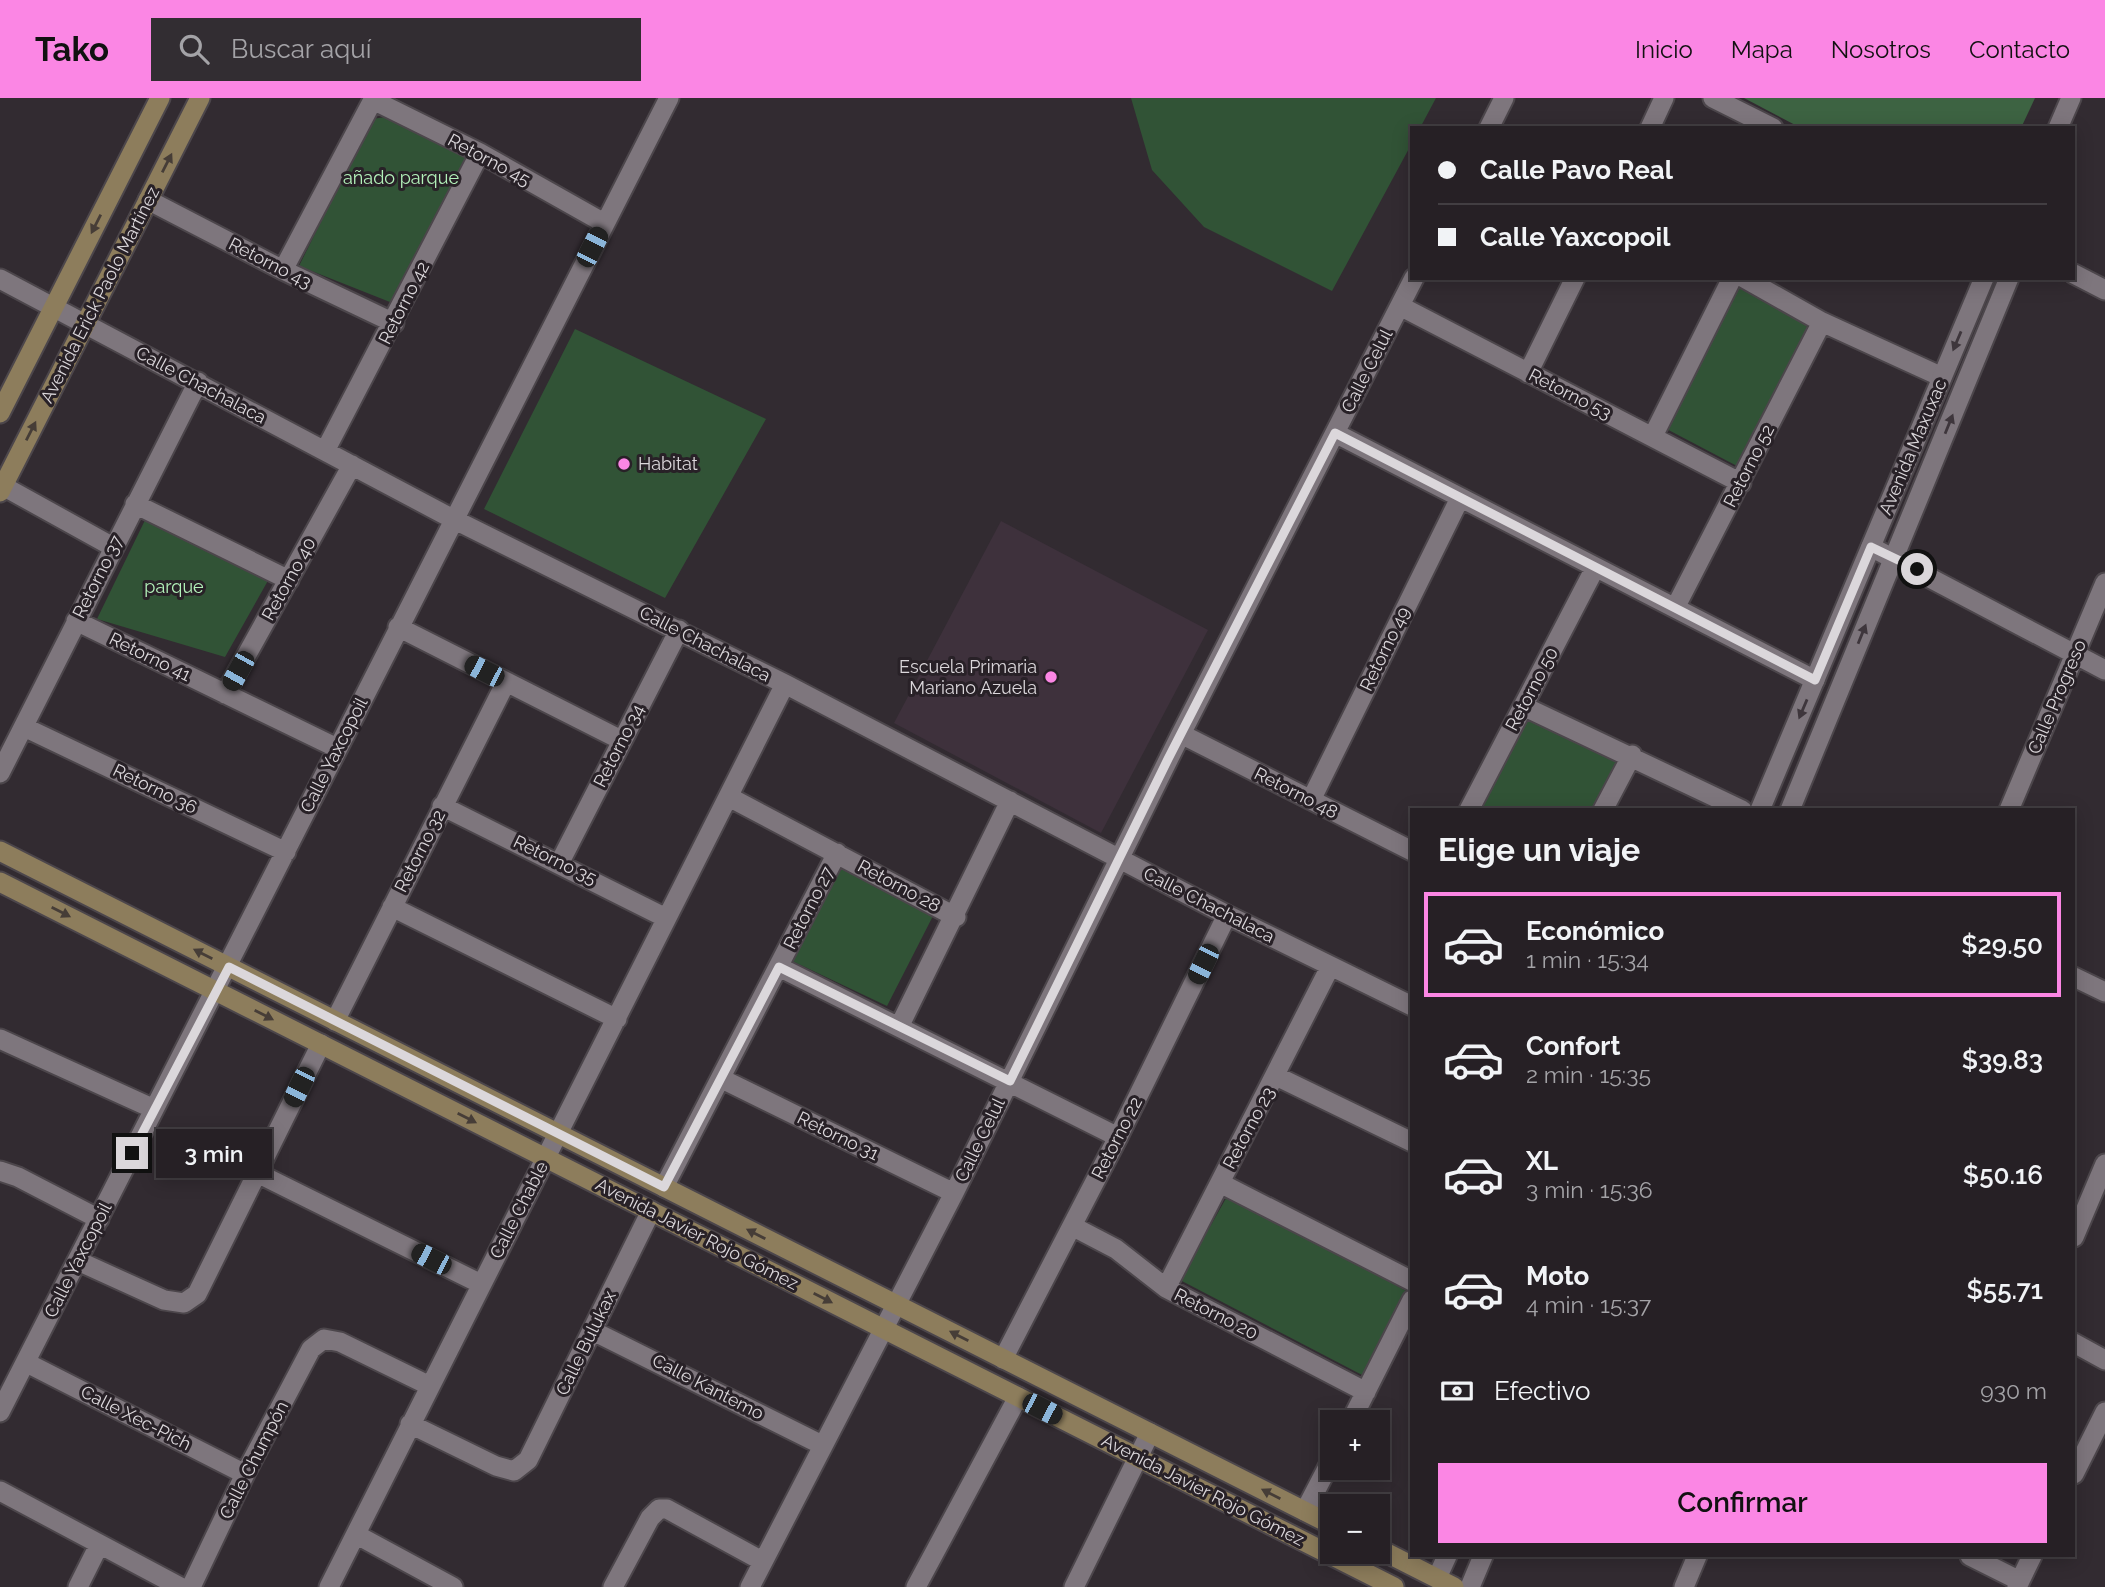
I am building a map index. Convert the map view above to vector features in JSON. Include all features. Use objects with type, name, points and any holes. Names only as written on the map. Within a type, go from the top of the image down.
[{"type":"main road","name":"Avenida Erick Paolo Martínez","points":[[0,413],[160,98]]},
{"type":"main road","name":"Avenida Erick Paolo Martínez","points":[[1,489],[200,98]]},
{"type":"main road","name":"Avenida Javier Rojo Gómez","points":[[0,851],[1320,1519]]},
{"type":"main road","name":"Avenida Javier Rojo Gómez","points":[[0,882],[1394,1587]]},
{"type":"main road","points":[[1390,1555],[1442,1584]]},
{"type":"street","name":"Calle Yaxcopoil","points":[[0,1412],[670,98]]},
{"type":"street","points":[[1490,126],[1504,98]]},
{"type":"street","points":[[1651,126],[1664,98]]},
{"type":"street","points":[[1713,98],[1769,126]]},
{"type":"street","points":[[2060,126],[2071,98]]},
{"type":"street","name":"Retorno 45","points":[[373,99],[480,153],[604,223]]},
{"type":"street","points":[[283,270],[373,99]]},
{"type":"street","name":"Retorno 42","points":[[325,451],[394,323],[480,153]]},
{"type":"street","name":"Retorno 43","points":[[148,200],[283,270],[394,323]]},
{"type":"street","points":[[2075,275],[2105,290]]},
{"type":"street","name":"Calle Chachalaca","points":[[0,279],[453,519],[679,630],[1227,915],[1410,1005]]},
{"type":"street","name":"Calle Celul","points":[[750,1587],[954,1193],[1181,734],[1413,280]]},
{"type":"street","points":[[1528,373],[1574,280]]},
{"type":"street","points":[[1653,436],[1731,280]]},
{"type":"street","points":[[1748,280],[1822,322],[1942,377]]},
{"type":"street","name":"Avenida Maxuxac","points":[[1761,808],[1983,280]]},
{"type":"street","name":"Avenida Maxuxac","points":[[1791,808],[2008,280]]},
{"type":"street","name":"Retorno 53","points":[[1400,306],[1741,483]]},
{"type":"street","name":"Retorno 52","points":[[1675,608],[1822,322]]},
{"type":"street","name":"Retorno 37","points":[[0,774],[198,382]]},
{"type":"street","points":[[1335,433],[1815,680]]},
{"type":"street","name":"Retorno 40","points":[[225,694],[352,465]]},
{"type":"street","points":[[1,489],[113,547]]},
{"type":"street","name":"Retorno 49","points":[[1311,800],[1460,498]]},
{"type":"street","points":[[135,504],[289,580]]},
{"type":"street","points":[[1871,547],[2105,670]]},
{"type":"street","name":"Retorno 50","points":[[1470,808],[1595,568]]},
{"type":"street","name":"Calle Progreso","points":[[2010,808],[2105,583]]},
{"type":"street","name":"Retorno 41","points":[[76,621],[337,748]]},
{"type":"street","points":[[398,627],[621,740]]},
{"type":"street","name":"Retorno 34","points":[[560,862],[679,630]]},
{"type":"street","name":"Retorno 32","points":[[335,1021],[506,682]]},
{"type":"street","name":"Calle Chable","points":[[330,1587],[785,684]]},
{"type":"street","points":[[1523,706],[1632,755],[1738,808]]},
{"type":"street","name":"Retorno 36","points":[[24,727],[286,852]]},
{"type":"street","name":"Retorno 48","points":[[1181,734],[1410,850]]},
{"type":"street","points":[[1604,808],[1632,755]]},
{"type":"street","name":"Retorno 28","points":[[729,797],[956,917]]},
{"type":"street","points":[[900,1025],[956,917],[1010,801]]},
{"type":"street","name":"Retorno 35","points":[[442,806],[560,862],[666,918]]},
{"type":"street","name":"Retorno 27","points":[[664,1187],[837,853]]},
{"type":"street","points":[[391,907],[617,1019]]},
{"type":"street","name":"Retorno 22","points":[[1003,1359],[1118,1137],[1227,915]]},
{"type":"street","points":[[779,967],[900,1025],[1118,1137]]},
{"type":"street","name":"Retorno 23","points":[[1166,1289],[1330,967]]},
{"type":"street","points":[[2075,977],[2105,992]]},
{"type":"street","points":[[0,1039],[154,1109]]},
{"type":"street","points":[[78,1261],[164,1300],[184,1303],[197,1294],[321,1044]]},
{"type":"street","points":[[1276,1076],[1410,1141]]},
{"type":"street","name":"Retorno 31","points":[[722,1079],[954,1193]]},
{"type":"street","points":[[2075,1235],[2105,1164]]},
{"type":"street","points":[[0,1171],[18,1177],[99,1219]]},
{"type":"street","points":[[257,1173],[481,1284]]},
{"type":"street","points":[[1220,1183],[1410,1279]]},
{"type":"street","name":"Calle Bulukax","points":[[410,1424],[496,1466],[514,1471],[528,1460],[651,1211]]},
{"type":"street","name":"Retorno 20","points":[[1072,1226],[1116,1249],[1166,1289],[1366,1392]]},
{"type":"street","points":[[1357,1410],[1410,1304]]},
{"type":"street","name":"Calle Kantemo","points":[[593,1331],[822,1445]]},
{"type":"street","name":"Calle Chumpón","points":[[191,1587],[245,1474],[312,1349],[324,1339],[340,1342],[430,1386]]},
{"type":"street","points":[[2075,1344],[2105,1360]]},
{"type":"street","name":"Calle Xec-Pich","points":[[27,1363],[245,1474]]},
{"type":"street","points":[[916,1587],[1018,1397]]},
{"type":"street","points":[[2075,1472],[2105,1412]]},
{"type":"street","points":[[1074,1587],[1150,1433]]},
{"type":"street","points":[[1305,1511],[1321,1480]]},
{"type":"street","points":[[0,1491],[180,1587]]},
{"type":"street","points":[[613,1587],[650,1518],[659,1509],[667,1509],[762,1561]]},
{"type":"street","points":[[357,1535],[453,1587]]},
{"type":"street","points":[[78,1587],[100,1545]]},
{"type":"street","points":[[1442,1584],[1447,1557]]},
{"type":"street","points":[[1470,1587],[1483,1557]]},
{"type":"street","points":[[1684,1587],[1697,1557]]},
{"type":"street","points":[[1972,1557],[2018,1584],[2032,1557]]},
{"type":"shaded area","name":"Escuela Primaria Mariano Azuela","points":[[1001,521],[1208,630],[1101,833],[894,723]]},
{"type":"green space","points":[[1131,98],[1436,98],[1421,126],[1410,126],[1410,147],[1332,291],[1204,227],[1152,170]]},
{"type":"green space","points":[[1744,98],[2035,98],[2022,126],[1797,126]]},
{"type":"green space","name":"añado parque","points":[[392,116],[456,146],[469,162],[395,304],[299,266],[372,119]]},
{"type":"green space","points":[[1736,280],[1815,322],[1737,466],[1659,425]]},
{"type":"green space","name":"Habitat","points":[[575,329],[766,419],[665,598],[484,509]]},
{"type":"green space","name":"parque","points":[[147,516],[270,577],[225,657],[97,619]]},
{"type":"green space","points":[[1525,718],[1622,760],[1596,808],[1480,808]]},
{"type":"green space","points":[[843,866],[934,914],[887,1006],[790,960]]},
{"type":"green space","points":[[1229,1193],[1410,1293],[1366,1377],[1180,1280]]},
{"type":"place","name":"Habitat","points":[[624,464]]},
{"type":"place","name":"Escuela Primaria Mariano Azuela","points":[[1051,677]]},
{"type":"route","points":[[132,1153],[229,967],[664,1187],[779,967],[1010,1081],[1168,759],[1335,433],[1815,680],[1871,547],[1917,569]]}]
